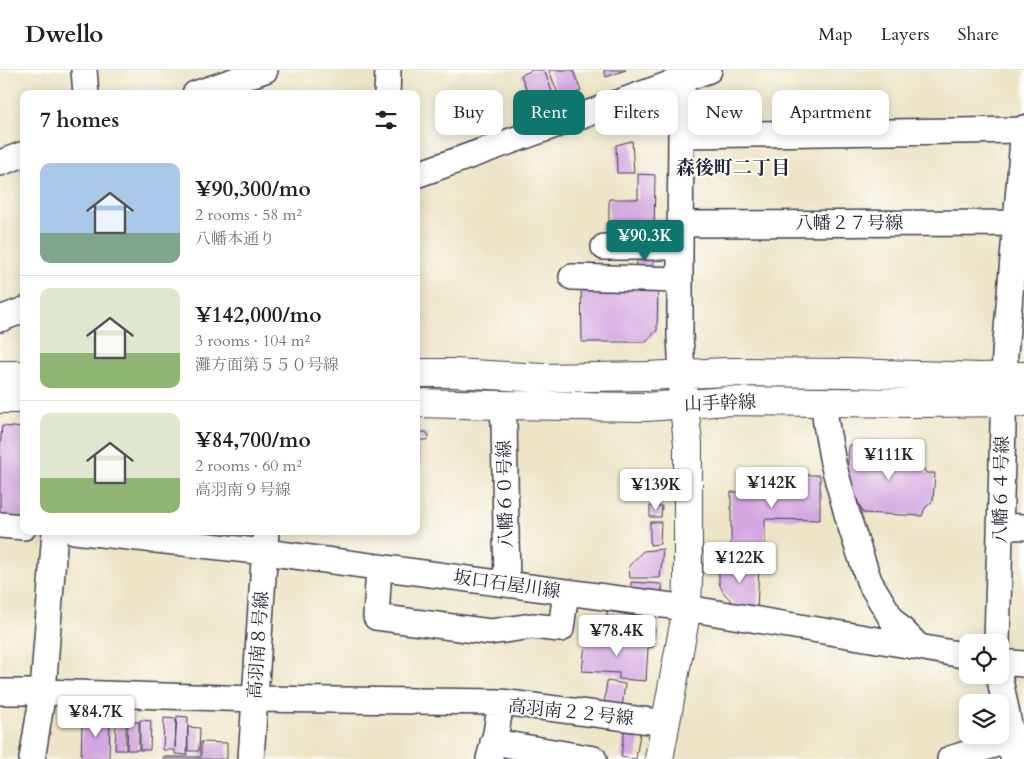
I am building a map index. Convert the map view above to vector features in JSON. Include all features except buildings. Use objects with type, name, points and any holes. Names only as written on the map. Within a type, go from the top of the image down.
[{"type":"main road","name":"山手幹線","points":[[420,373],[543,378],[736,372],[848,373],[981,377],[1014,389]]},
{"type":"main road","points":[[659,759],[687,608],[688,444],[682,374]]},
{"type":"main road","points":[[0,375],[20,375]]},
{"type":"main road","name":"山手幹線","points":[[420,403],[646,407],[727,401],[919,403],[1014,389]]},
{"type":"main road","points":[[0,399],[20,399]]},
{"type":"street","points":[[84,70],[86,90]]},
{"type":"street","points":[[207,90],[265,70]]},
{"type":"street","points":[[387,90],[388,70]]},
{"type":"street","points":[[420,173],[684,74],[709,70]]},
{"type":"street","points":[[682,374],[680,235],[684,74]]},
{"type":"street","points":[[681,135],[1024,129]]},
{"type":"street","name":"八幡６４号線","points":[[998,634],[1012,526],[1014,389],[1005,353],[1024,129]]},
{"type":"street","points":[[0,163],[20,156]]},
{"type":"street","name":"八幡２７号線","points":[[604,247],[680,235],[1017,223]]},
{"type":"street","points":[[572,277],[680,280]]},
{"type":"street","points":[[0,319],[20,312]]},
{"type":"street","points":[[824,401],[833,463],[849,521],[869,581],[893,621],[919,646]]},
{"type":"street","name":"八幡６０号線","points":[[501,405],[504,422],[506,584]]},
{"type":"street","points":[[0,525],[20,527]]},
{"type":"street","points":[[32,759],[43,692],[55,535]]},
{"type":"street","name":"坂口石屋川線","points":[[143,535],[265,542],[379,567],[687,608],[959,654]]},
{"type":"street","name":"高羽南８号線","points":[[251,759],[265,542]]},
{"type":"street","points":[[379,567],[376,617],[480,631],[490,632],[532,626],[561,630],[566,592]]},
{"type":"street","points":[[1009,663],[1024,664]]},
{"type":"street","points":[[950,759],[1016,745],[1001,684]]},
{"type":"street","points":[[0,692],[254,699],[501,702]]},
{"type":"street","name":"高羽南２２号線","points":[[491,751],[501,702],[666,723]]},
{"type":"street","points":[[491,751],[594,759]]},
{"type":"district","name":"森後町二丁目","points":[[733,167]]}]
